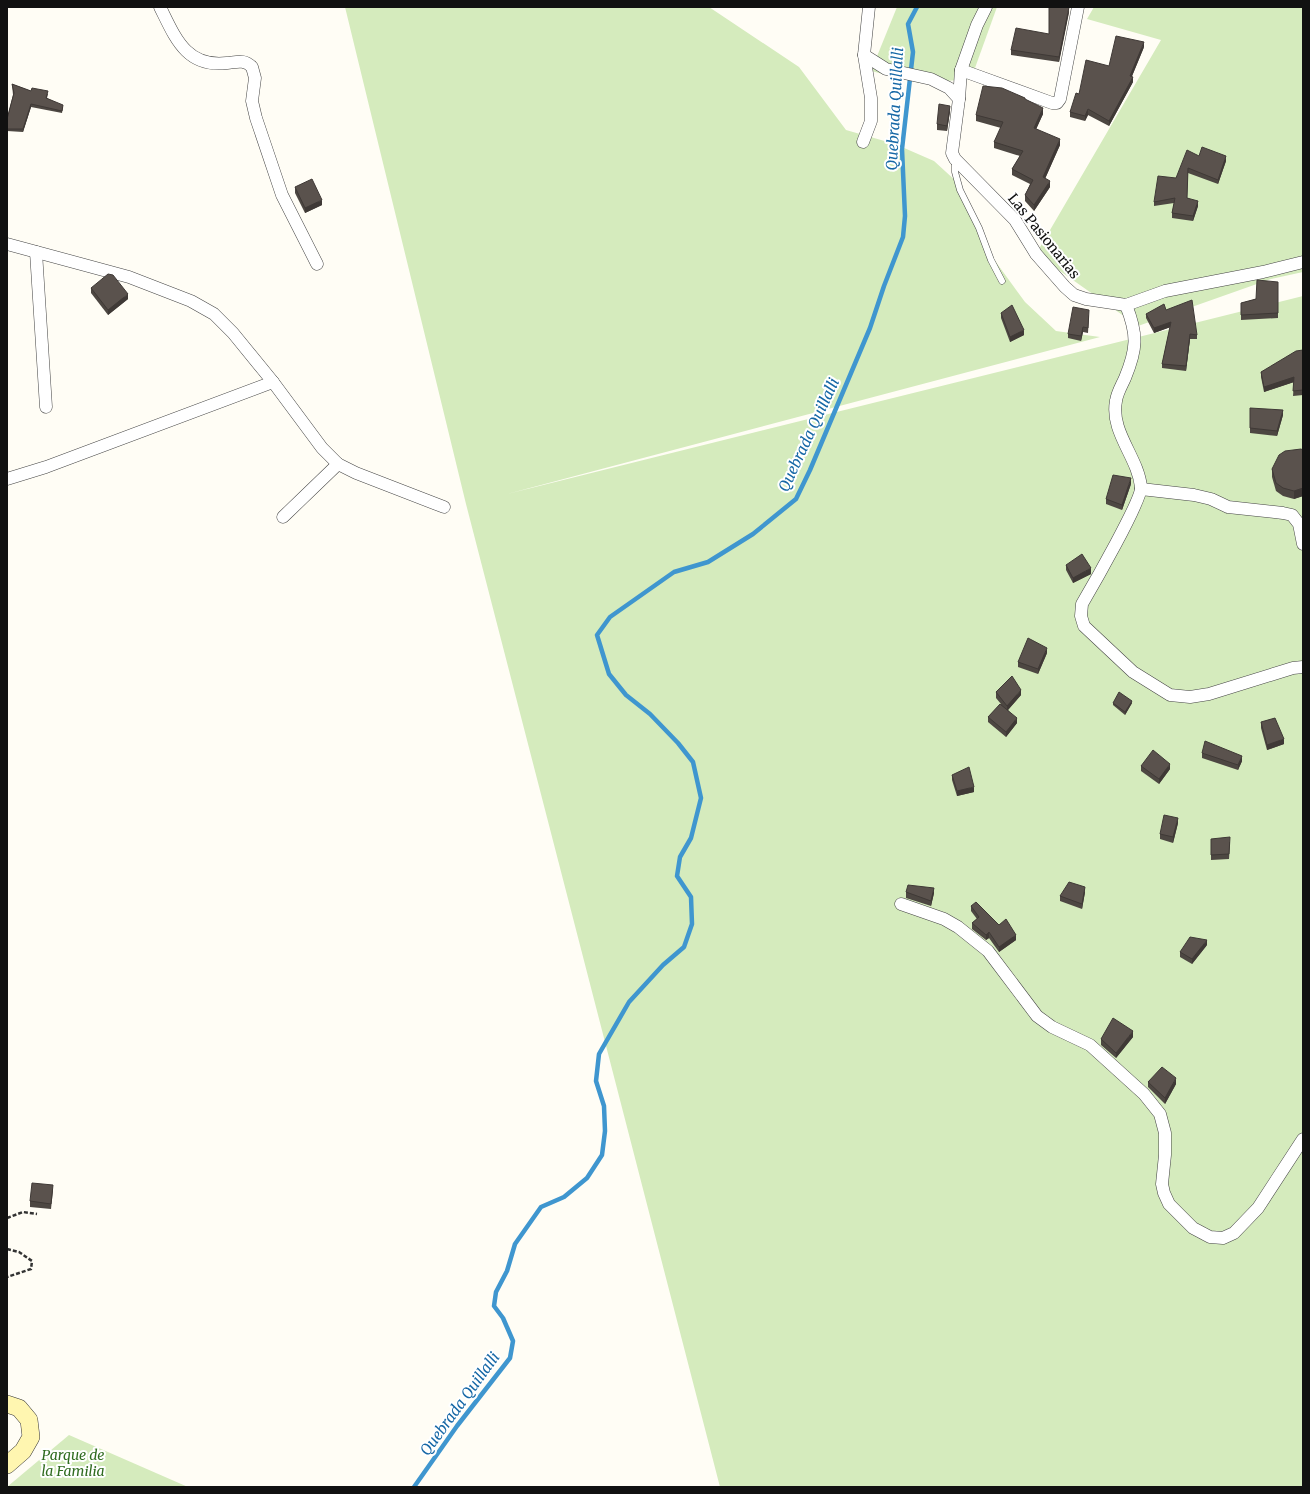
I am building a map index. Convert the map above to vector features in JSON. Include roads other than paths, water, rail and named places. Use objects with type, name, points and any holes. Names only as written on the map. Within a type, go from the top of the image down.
[{"type":"street","points":[[160,7],[175,38],[181,47],[189,54],[208,63],[218,64],[243,61],[252,67],[255,78],[252,101],[256,118],[282,195],[317,264]]},
{"type":"street","points":[[863,142],[871,121],[871,98],[864,55],[868,7]]},
{"type":"street","points":[[955,159],[952,153],[961,70],[977,25],[986,7]]},
{"type":"street","points":[[961,70],[1057,103],[1060,100],[1078,7]]},
{"type":"street","points":[[864,55],[886,69],[931,79],[949,88],[959,99]]},
{"type":"street","name":"Las Pasionarias","points":[[955,159],[1015,220],[1036,254],[1065,287],[1074,295],[1086,299],[1126,305],[1165,291],[1263,272],[1303,262]]},
{"type":"street","points":[[7,244],[129,277],[191,301],[214,314],[233,333],[273,382],[322,448],[338,464],[356,473],[444,507]]},
{"type":"street","points":[[36,252],[46,407]]},
{"type":"street","points":[[1126,305],[1133,322],[1135,338],[1130,364],[1116,401],[1115,418],[1122,440],[1134,461],[1141,489],[1132,512],[1082,604],[1081,616],[1084,626],[1133,672],[1170,695],[1190,697],[1209,694],[1293,668],[1303,667]]},
{"type":"street","points":[[7,479],[46,467],[273,382]]},
{"type":"street","points":[[283,517],[338,464]]},
{"type":"street","points":[[1141,489],[1194,495],[1228,507],[1282,513],[1292,516],[1299,524],[1303,544]]},
{"type":"street","points":[[901,904],[944,919],[958,927],[988,951],[1037,1016],[1052,1027],[1090,1045],[1144,1094],[1160,1114],[1165,1133],[1165,1155],[1162,1184],[1164,1193],[1169,1204],[1193,1228],[1210,1237],[1223,1238],[1234,1232],[1258,1208],[1303,1139]]},
{"type":"street","points":[[7,1404],[19,1408],[29,1420],[31,1437],[23,1451],[7,1465]]},
{"type":"lane","points":[[955,159],[960,190],[979,228],[991,260],[1002,281]]},
{"type":"waterway","name":"Quebrada Quillalli","points":[[414,1487],[457,1426],[510,1358],[513,1341],[503,1318],[494,1306],[496,1292],[507,1271],[515,1244],[541,1207],[564,1197],[587,1178],[602,1155],[605,1131],[604,1106],[596,1081],[599,1054],[629,1002],[663,965],[684,947],[692,924],[691,897],[677,876],[680,857],[691,838],[701,798],[693,762],[678,743],[650,714],[626,695],[609,674],[597,635],[610,617],[674,572],[708,562],[753,534],[796,499],[810,470],[870,328],[903,237],[905,216],[902,149],[913,52],[908,24],[917,7]]},
{"type":"park label","name":"Parque de la Familia","points":[[73,1464]]}]
